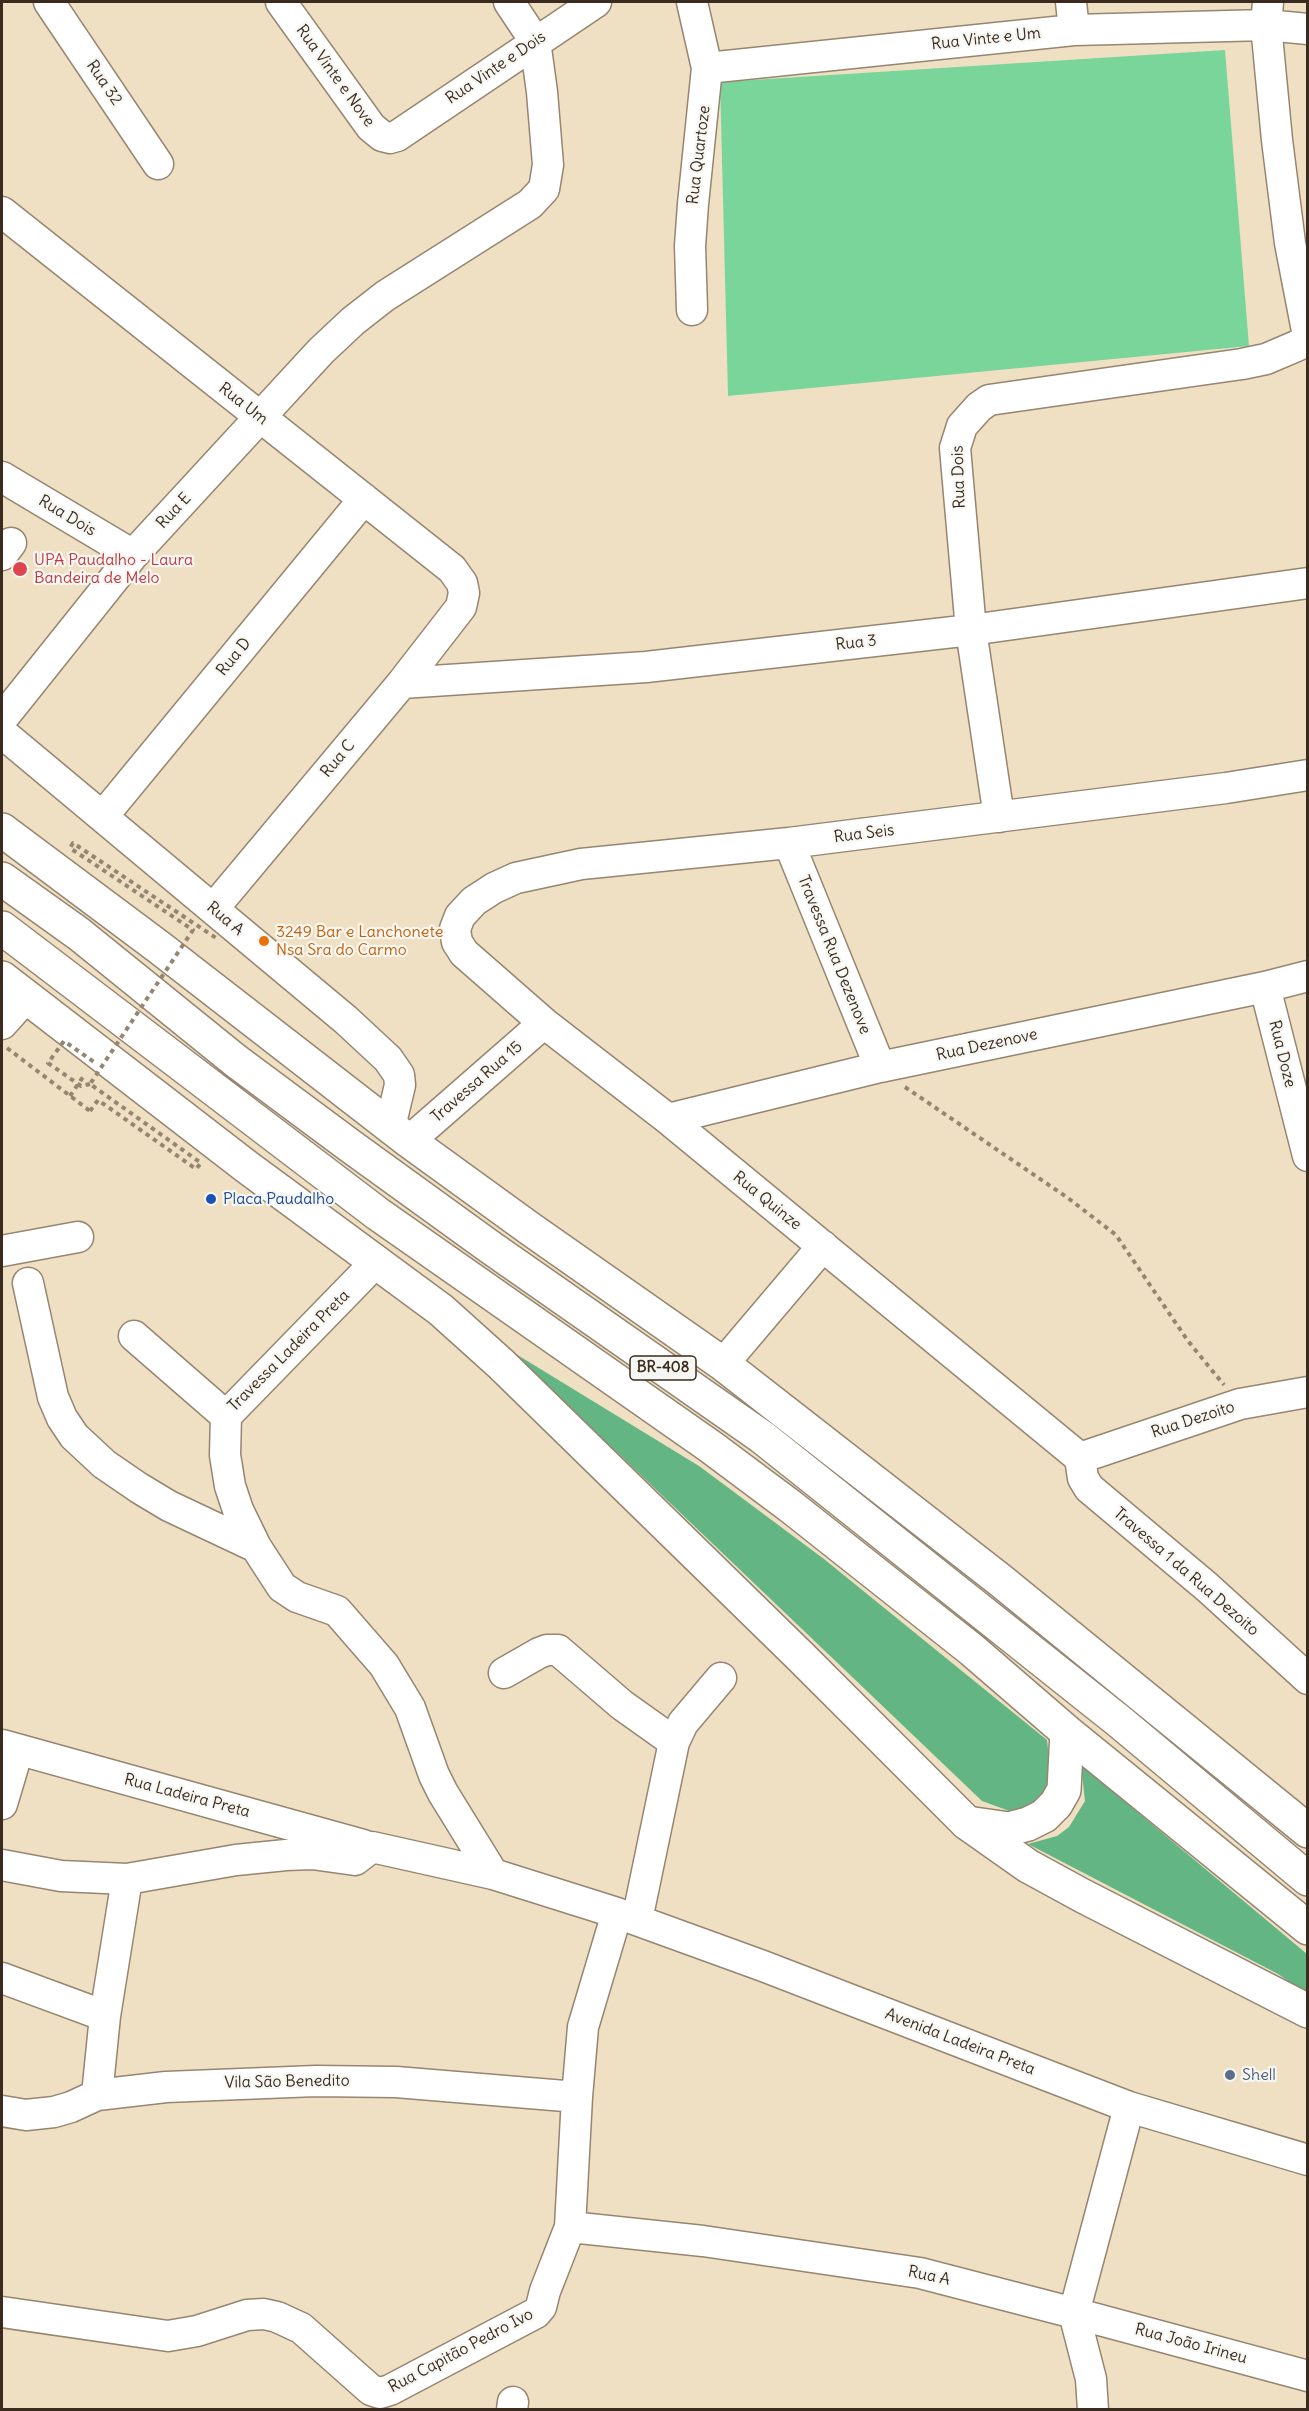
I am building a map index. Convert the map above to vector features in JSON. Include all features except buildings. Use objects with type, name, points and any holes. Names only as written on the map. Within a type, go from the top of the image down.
[{"type":"main road","points":[[2,830],[160,948],[400,1134],[723,1364],[1000,1580],[1308,1831]]},
{"type":"main road","name":"BR-408","points":[[2,879],[79,934],[236,1061],[349,1145],[490,1247],[762,1437],[1120,1722],[1308,1879]]},
{"type":"main road","name":"BR-408","points":[[2,928],[378,1215],[702,1441],[790,1506],[972,1650],[1067,1732],[1308,1928]]},
{"type":"main road","points":[[14,987],[247,1167],[441,1310],[501,1364],[802,1658],[966,1823],[1028,1866],[1308,2011]]},
{"type":"main road","points":[[966,1823],[1010,1829],[1044,1816],[1056,1804],[1064,1790],[1067,1732]]},
{"type":"street","name":"Rua 32","points":[[49,2],[158,164]]},
{"type":"street","name":"Rua Vinte e Nove","points":[[281,2],[371,127],[386,138],[397,136]]},
{"type":"street","points":[[509,2],[535,41]]},
{"type":"street","name":"Rua Vinte e Dois","points":[[397,136],[596,2]]},
{"type":"street","name":"Rua Quartoze","points":[[692,2],[707,68],[690,246],[692,310]]},
{"type":"street","points":[[1267,13],[1290,243],[1308,336]]},
{"type":"street","name":"Rua Vinte e Um","points":[[707,68],[1072,16],[1267,13],[1308,29]]},
{"type":"street","name":"Rua E","points":[[2,729],[133,555],[321,351],[353,321],[428,267],[530,204],[544,189],[548,165],[535,41]]},
{"type":"street","name":"Rua Um","points":[[2,212],[458,576],[464,590],[462,607]]},
{"type":"street","name":"Rua Dois","points":[[999,817],[971,630],[955,448],[962,426],[979,407],[989,400],[1242,364],[1266,359],[1308,341]]},
{"type":"street","name":"Rua Dois","points":[[2,477],[133,555]]},
{"type":"street","name":"Rua D","points":[[103,816],[364,499]]},
{"type":"street","name":"Rua 3","points":[[402,682],[646,667],[971,630],[1308,583]]},
{"type":"street","name":"Rua C","points":[[213,909],[462,607]]},
{"type":"street","name":"Rua A","points":[[2,729],[346,1020],[388,1059],[399,1075],[400,1134]]},
{"type":"street","name":"Rua Seis","points":[[457,942],[455,929],[460,916],[474,901],[516,878],[581,864],[789,843],[1226,788],[1308,775]]},
{"type":"street","name":"Travessa Rua Dezenove","points":[[789,843],[880,1067]]},
{"type":"street","name":"Rua Quinze","points":[[457,942],[464,954],[544,1023],[668,1119],[1080,1458]]},
{"type":"street","name":"Rua Dezenove","points":[[668,1119],[880,1067],[1265,987],[1308,976]]},
{"type":"street","points":[[2,1024],[14,987]]},
{"type":"street","name":"Rua Doze","points":[[1265,987],[1308,1156]]},
{"type":"street","name":"Travessa Rua 15","points":[[400,1134],[544,1023]]},
{"type":"street","points":[[2,1251],[78,1237]]},
{"type":"street","points":[[723,1364],[823,1246]]},
{"type":"street","name":"Travessa Ladeira Preta","points":[[377,1261],[225,1416],[225,1455],[230,1486],[238,1510],[256,1547],[282,1587],[297,1597],[337,1611],[384,1665],[410,1708],[434,1775],[443,1793],[494,1874]]},
{"type":"street","points":[[28,1283],[53,1397],[62,1419],[74,1436],[104,1464],[139,1488],[169,1506],[256,1547]]},
{"type":"street","points":[[134,1336],[225,1416]]},
{"type":"street","name":"Rua Dezoito","points":[[1080,1458],[1240,1404],[1308,1392]]},
{"type":"street","name":"Travessa 1 da Rua Dezoito","points":[[1080,1458],[1083,1478],[1089,1488],[1207,1587],[1308,1679]]},
{"type":"street","points":[[504,1672],[538,1653],[558,1650],[622,1706],[674,1742]]},
{"type":"street","name":"Rua Capitão Pedro Ivo","points":[[2,2312],[168,2336],[197,2331],[247,2315],[277,2316],[301,2328],[372,2400],[380,2393],[390,2390],[536,2313],[541,2307],[570,2227],[583,2027],[627,1916],[674,1742],[683,1724],[721,1678]]},
{"type":"street","points":[[2,1804],[10,1748]]},
{"type":"street","name":"Rua Ladeira Preta","points":[[10,1748],[372,1847],[494,1874]]},
{"type":"street","points":[[2,1865],[61,1876],[127,1879],[236,1860],[286,1855],[312,1854],[355,1860],[372,1847]]},
{"type":"street","points":[[494,1874],[627,1916]]},
{"type":"street","points":[[97,2095],[105,2016],[127,1879]]},
{"type":"street","name":"Avenida Ladeira Preta","points":[[627,1916],[774,1970],[1129,2107],[1308,2160]]},
{"type":"street","points":[[2,1978],[105,2016]]},
{"type":"street","name":"Vila São Benedito","points":[[2,2111],[26,2115],[54,2112],[71,2108],[97,2095],[206,2084],[316,2080],[396,2082],[577,2097]]},
{"type":"street","points":[[1093,2409],[1090,2379],[1074,2313],[1129,2107]]},
{"type":"street","name":"Rua A","points":[[570,2227],[703,2241],[920,2273],[1074,2313]]},
{"type":"street","name":"Rua João Irineu","points":[[1074,2313],[1308,2376]]},
{"type":"path","points":[[70,1096],[93,1062],[64,1041],[48,1063],[81,1086],[90,1084],[193,930],[70,848],[73,843],[216,938]]},
{"type":"path","points":[[2,1043],[90,1111],[98,1100],[196,1169],[201,1163],[90,1084]]},
{"type":"path","points":[[880,1067],[902,1085],[1068,1198],[1116,1234],[1188,1341],[1240,1404]]},
{"type":"green space","points":[[1225,50],[1249,346],[728,396],[720,82]]},
{"type":"green space","points":[[511,1351],[699,1466],[824,1559],[1047,1740],[1052,1784],[1033,1803],[1012,1812],[982,1801]]},
{"type":"green space","points":[[1081,1765],[1307,1954],[1307,1994],[1278,1974],[1028,1844],[1057,1836],[1069,1827],[1085,1801]]},
{"type":"place","name":"UPA Paudalho - Laura Bandeira de Melo","points":[[20,569]]},
{"type":"place","name":"3249 Bar e Lanchonete Nsa Sra do Carmo","points":[[264,941]]},
{"type":"place","name":"Placa Paudalho","points":[[211,1199]]},
{"type":"place","name":"Shell","points":[[1230,2075]]}]
